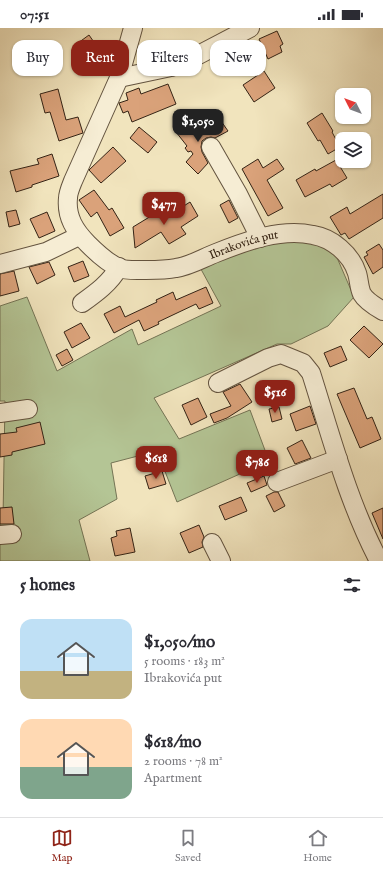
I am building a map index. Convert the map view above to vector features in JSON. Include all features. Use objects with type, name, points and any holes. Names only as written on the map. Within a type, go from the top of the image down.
[{"type":"street","points":[[82,303],[99,291],[116,273],[118,268],[92,248],[80,236],[73,226],[69,216],[68,198],[73,181],[119,78],[133,28]]},
{"type":"street","points":[[119,78],[171,67],[185,62],[250,28]]},
{"type":"street","points":[[211,147],[238,194],[260,238]]},
{"type":"street","name":"Ibrakovića put","points":[[118,268],[137,270],[177,268],[260,238],[302,233],[314,235],[333,243],[344,252],[352,261],[362,293],[383,311]]},
{"type":"street","points":[[0,264],[46,252],[80,236]]},
{"type":"street","points":[[218,383],[268,358],[281,354],[303,363],[311,372],[338,459],[368,541],[379,561]]},
{"type":"street","points":[[0,413],[28,409]]},
{"type":"street","points":[[277,482],[338,459]]},
{"type":"street","points":[[212,543],[221,561]]},
{"type":"green space","points":[[304,237],[335,253],[354,297],[328,326],[291,344],[277,344],[154,398],[179,439],[250,410],[269,461],[177,502],[157,451],[111,463],[117,499],[79,520],[90,561],[0,561],[0,521],[3,520],[5,401],[0,401],[0,306],[27,297],[57,371],[132,329],[138,345],[221,306],[196,260]]},
{"type":"building","points":[[277,31],[283,44],[280,46],[282,52],[268,59],[266,55],[266,40],[259,39]]},
{"type":"building","points":[[89,35],[92,40],[82,40]]},
{"type":"building","points":[[266,74],[275,88],[254,102],[243,85],[256,76],[266,76]]},
{"type":"building","points":[[168,84],[176,104],[132,122],[128,111],[123,113],[119,103],[128,100],[126,93],[139,88],[141,94]]},
{"type":"building","points":[[58,89],[66,120],[78,117],[83,133],[59,141],[50,112],[45,113],[40,94]]},
{"type":"building","points":[[322,113],[333,131],[332,132],[335,138],[335,150],[328,154],[320,140],[318,141],[307,123]]},
{"type":"building","points":[[190,121],[202,135],[221,121],[228,131],[215,138],[206,138],[202,141],[202,152],[208,163],[198,174],[186,162],[193,154],[191,151],[188,152],[185,148],[187,146],[176,132]]},
{"type":"building","points":[[139,127],[157,142],[148,153],[130,138]]},
{"type":"building","points":[[113,147],[126,161],[101,183],[89,170]]},
{"type":"building","points":[[52,154],[59,176],[16,192],[10,171],[39,164],[37,159]]},
{"type":"building","points":[[258,159],[263,168],[277,159],[284,169],[267,180],[283,208],[268,216],[242,169]]},
{"type":"building","points":[[335,161],[335,168],[341,168],[347,178],[332,187],[330,184],[305,197],[296,180],[315,169],[316,171]]},
{"type":"building","points":[[94,190],[109,210],[112,208],[124,228],[110,236],[97,212],[91,217],[79,200]]},
{"type":"building","points":[[383,194],[383,218],[349,239],[345,233],[341,235],[330,217],[347,207],[350,214]]},
{"type":"building","points":[[229,200],[238,218],[229,223],[220,205]]},
{"type":"building","points":[[190,202],[198,216],[181,227],[186,234],[169,244],[161,232],[135,248],[133,227],[156,213],[162,220]]},
{"type":"building","points":[[16,210],[20,224],[9,227],[6,212]]},
{"type":"building","points":[[47,212],[55,231],[39,238],[30,219]]},
{"type":"building","points":[[379,244],[383,250],[383,267],[373,274],[364,257],[368,255],[366,252]]},
{"type":"building","points":[[83,261],[89,276],[74,282],[68,267]]},
{"type":"building","points":[[49,262],[55,275],[37,284],[29,267]]},
{"type":"building","points":[[14,271],[19,291],[0,296],[0,274]]},
{"type":"building","points":[[206,287],[213,303],[199,309],[196,304],[158,322],[159,324],[144,331],[139,320],[114,333],[104,314],[120,306],[125,317],[157,302],[156,300],[173,292],[176,300]]},
{"type":"building","points":[[81,323],[90,338],[72,348],[64,332]]},
{"type":"building","points":[[364,326],[383,344],[369,358],[350,340]]},
{"type":"building","points":[[341,346],[347,360],[330,367],[324,353]]},
{"type":"building","points":[[67,349],[73,360],[62,366],[56,355]]},
{"type":"building","points":[[240,384],[252,402],[227,418],[214,423],[210,414],[231,406],[223,392]]},
{"type":"building","points":[[354,388],[367,419],[372,417],[381,439],[360,448],[337,394]]},
{"type":"building","points":[[198,398],[207,417],[191,425],[182,405]]},
{"type":"building","points":[[310,406],[316,424],[296,431],[290,414]]},
{"type":"building","points":[[279,407],[282,419],[272,422],[269,409]]},
{"type":"building","points":[[40,422],[45,444],[12,452],[12,455],[0,457],[0,434],[17,432],[16,428]]},
{"type":"building","points":[[302,440],[311,458],[295,464],[287,448]]},
{"type":"building","points":[[162,471],[166,484],[149,489],[145,476]]},
{"type":"building","points":[[264,476],[267,485],[251,492],[247,483]]},
{"type":"building","points":[[274,492],[278,492],[285,506],[274,512],[266,496]]},
{"type":"building","points":[[241,497],[247,511],[225,520],[219,506]]},
{"type":"building","points":[[12,507],[14,524],[0,524],[0,508]]},
{"type":"building","points":[[383,508],[383,539],[372,513]]},
{"type":"building","points":[[199,525],[204,537],[202,542],[203,547],[189,553],[180,533]]},
{"type":"building","points":[[130,528],[135,552],[115,556],[111,538],[117,536],[116,531]]}]
